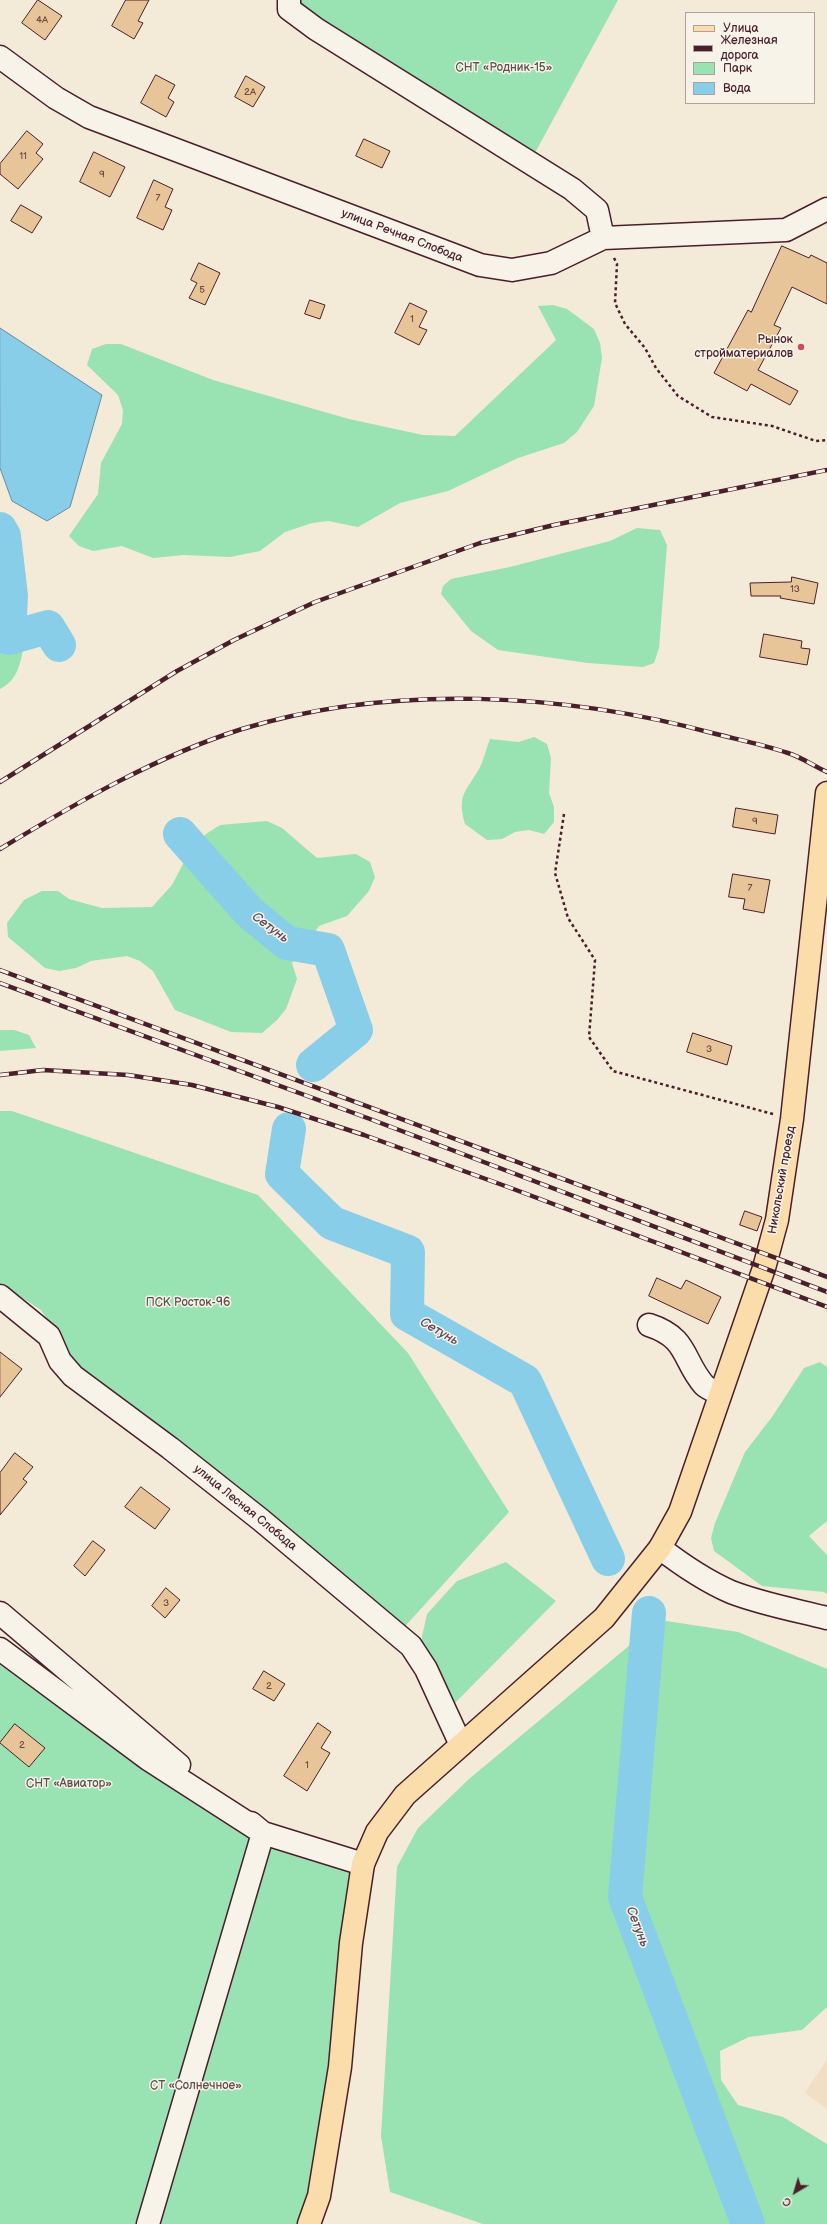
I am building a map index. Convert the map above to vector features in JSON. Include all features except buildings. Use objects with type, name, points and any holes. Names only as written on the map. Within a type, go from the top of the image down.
[{"type":"main road","name":"Никольский проезд","points":[[310,2224],[319,2196],[340,2067],[351,1943],[363,1864],[377,1832],[405,1795],[604,1618],[660,1548],[680,1512],[769,1254],[785,1175],[827,793]]},
{"type":"street","points":[[289,0],[289,9],[316,29],[572,189],[597,210],[603,238]]},
{"type":"street","name":"улица Речная Слобода","points":[[0,57],[56,98],[89,117],[480,265],[512,270],[551,263],[603,238],[786,230],[827,209]]},
{"type":"street","name":"улица Лесная Слобода","points":[[0,1296],[49,1336],[60,1361],[73,1376],[170,1448],[237,1501],[411,1646],[426,1669],[461,1745]]},
{"type":"street","points":[[649,1325],[668,1333],[686,1352],[704,1385],[720,1394]]},
{"type":"street","points":[[660,1548],[680,1563],[731,1592],[827,1618]]},
{"type":"street","points":[[0,1613],[209,1791],[263,1832]]},
{"type":"street","points":[[0,1649],[148,1759],[263,1832],[363,1864]]},
{"type":"street","points":[[148,2224],[263,1832]]},
{"type":"path","points":[[603,238],[617,264],[615,303],[625,324],[646,348],[656,368],[678,396],[712,417],[772,426],[816,441],[827,440]]},
{"type":"path","points":[[564,814],[555,872],[568,918],[595,960],[589,1038],[613,1071],[792,1119]]},
{"type":"shaded area","points":[[827,2059],[827,2109],[805,2093]]},
{"type":"green space","name":"СНТ «Родник-15»","points":[[292,0],[618,0],[530,162]]},
{"type":"green space","points":[[553,305],[567,309],[594,329],[600,343],[602,358],[594,406],[577,432],[564,443],[518,458],[448,491],[400,503],[358,527],[328,521],[312,523],[285,532],[260,551],[230,557],[184,555],[153,558],[122,546],[93,551],[79,546],[69,536],[98,494],[101,463],[122,424],[123,410],[118,395],[87,365],[92,349],[106,344],[121,344],[213,380],[349,419],[423,435],[455,436],[556,340],[538,306]]},
{"type":"green space","points":[[0,526],[16,551],[0,563]]},
{"type":"green space","points":[[637,528],[660,530],[667,545],[659,648],[654,663],[643,667],[588,663],[498,650],[471,631],[441,594],[443,586],[451,579],[510,567],[610,541]]},
{"type":"green space","points":[[0,576],[8,590],[9,604],[26,628],[22,654],[17,671],[8,684],[0,689]]},
{"type":"green space","points":[[534,737],[547,744],[551,758],[549,793],[554,807],[554,822],[544,834],[529,830],[515,832],[502,839],[487,840],[465,824],[462,800],[466,789],[481,766],[490,739],[519,742]]},
{"type":"green space","points":[[267,821],[282,828],[317,858],[356,854],[370,862],[375,877],[369,891],[347,916],[319,926],[292,963],[297,979],[286,1009],[277,1020],[262,1033],[231,1032],[175,1010],[153,971],[140,961],[127,956],[91,961],[76,968],[59,971],[45,968],[8,937],[7,923],[24,900],[42,891],[58,891],[69,899],[102,908],[152,907],[172,885],[185,860],[206,834],[220,825]]},
{"type":"green space","points":[[0,1030],[14,1030],[29,1035],[36,1048],[0,1051]]},
{"type":"green space","name":"ПСК Росток-96","points":[[0,1111],[12,1111],[258,1195],[408,1353],[509,1512],[398,1634],[88,1382],[41,1310],[0,1283]]},
{"type":"green space","points":[[820,1362],[827,1367],[827,1521],[809,1536],[827,1555],[827,1594],[824,1592],[762,1586],[714,1551],[711,1538],[715,1523],[745,1452],[772,1417],[804,1368]]},
{"type":"green space","points":[[506,1562],[556,1601],[448,1710],[419,1650],[427,1614],[457,1581]]},
{"type":"green space","points":[[660,1620],[738,1632],[827,1669],[827,2007],[802,2030],[749,2037],[720,2051],[721,2080],[738,2105],[783,2117],[827,2144],[827,2224],[483,2224],[390,2192],[381,2136],[397,1867],[418,1828],[469,1779]]},
{"type":"green space","name":"СТ «Солнечное»","points":[[0,1639],[257,1837],[363,1864],[309,2224],[0,2224]]},
{"type":"water","points":[[0,328],[102,395],[70,507],[47,521],[12,501],[0,468]]},
{"type":"waterway","name":"Сетунь","points":[[0,529],[4,536],[11,596],[9,638],[48,627],[59,645]]},
{"type":"waterway","name":"Сетунь","points":[[180,834],[250,913],[287,943],[328,950],[356,1030],[313,1065]]},
{"type":"waterway","name":"Сетунь","points":[[289,1129],[282,1174],[332,1223],[408,1252],[407,1314],[525,1381],[608,1559]]},
{"type":"waterway","name":"Сетунь","points":[[649,1613],[625,1897],[748,2224]]},
{"type":"railway","points":[[0,782],[177,671],[234,640],[315,602],[480,543],[554,525],[827,470]]},
{"type":"railway","points":[[0,849],[118,782],[210,740],[242,729],[299,714],[358,705],[418,700],[479,699],[540,702],[600,709],[659,720],[752,743],[788,753],[827,772]]},
{"type":"railway","points":[[0,970],[827,1277]]},
{"type":"railway","points":[[0,983],[370,1119],[827,1292]]},
{"type":"railway","points":[[0,1075],[43,1070],[128,1075],[192,1085],[278,1107],[364,1135],[508,1187],[827,1307]]},
{"type":"place","name":"Рынок стройматериалов","points":[[801,347]]},
{"type":"park label","name":"СНТ «Авиатор»","points":[[69,1784]]}]
